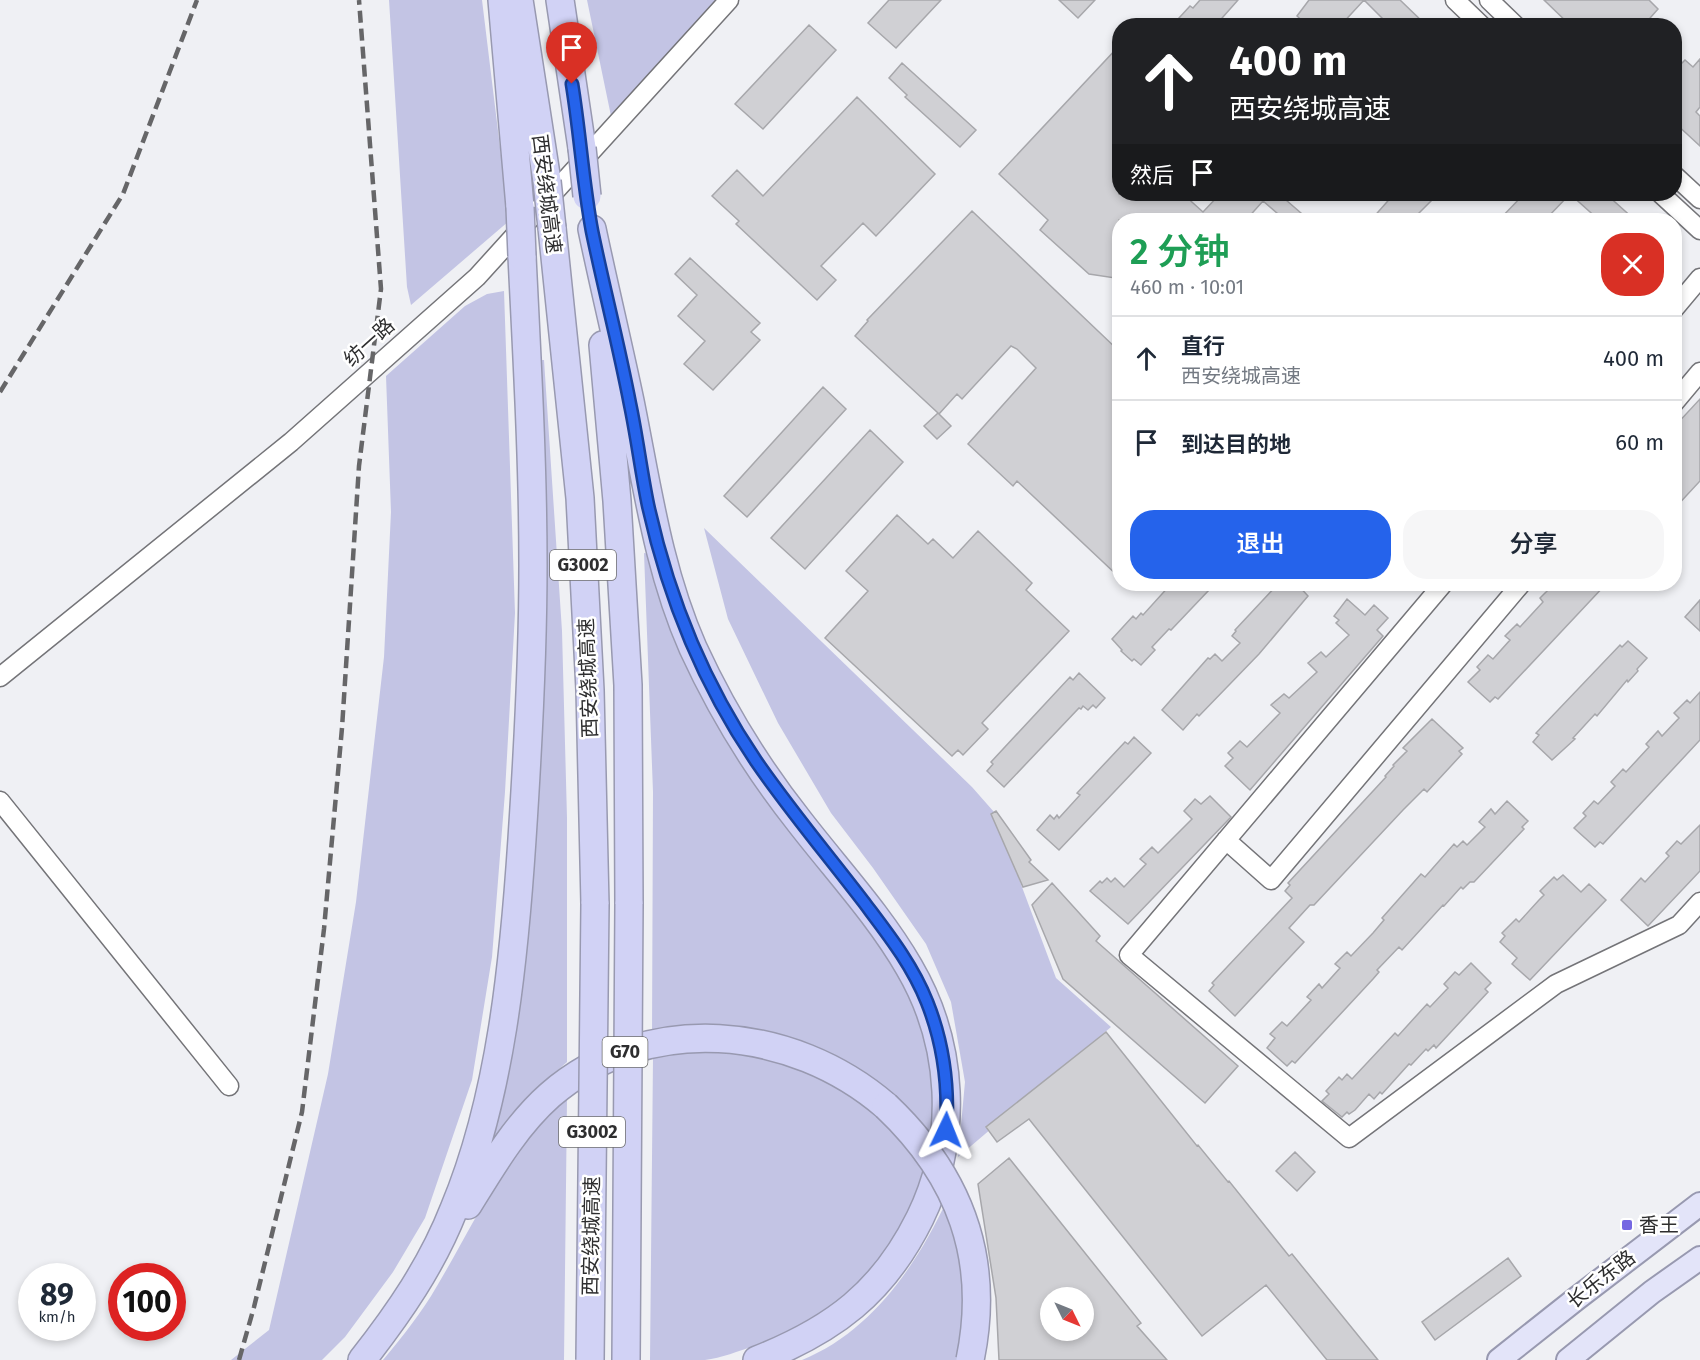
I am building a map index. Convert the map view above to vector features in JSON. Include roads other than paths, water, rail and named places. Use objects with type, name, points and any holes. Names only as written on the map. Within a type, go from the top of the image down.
[{"type":"highway","points":[[436,1250],[470,1167],[492,1084],[509,976],[519,883],[531,681],[533,565],[531,459],[520,207],[502,0]]},
{"type":"highway","name":"西安绕城高速","points":[[519,0],[547,181],[580,498],[590,690],[595,904],[590,1360]]},
{"type":"highway","name":"西安绕城高速","points":[[560,0],[592,229],[617,501],[627,674],[629,904],[626,1360]]},
{"type":"highway","points":[[592,229],[630,404],[649,505],[662,561],[683,623],[704,672],[756,760],[798,820],[890,937],[911,970],[933,1018],[944,1064],[947,1115],[937,1176],[923,1212],[902,1251],[877,1283],[844,1315],[804,1340],[757,1360]]},
{"type":"highway","name":"G70","points":[[362,1360],[413,1290],[436,1250],[503,1150],[536,1109],[567,1082],[601,1061],[617,1055],[648,1045],[683,1040],[725,1039],[759,1042],[805,1056],[833,1069],[857,1083],[912,1131],[949,1184],[972,1249],[976,1284],[975,1329],[970,1360]]},
{"type":"main road","name":"长乐东路","points":[[1500,1358],[1700,1204]]},
{"type":"main road","points":[[1569,1360],[1652,1292],[1700,1258]]},
{"type":"street","name":"纺一路","points":[[0,677],[291,442],[477,277],[729,0]]},
{"type":"street","points":[[1455,0],[1474,18]]},
{"type":"street","points":[[1489,0],[1508,18]]},
{"type":"street","points":[[1682,182],[1700,199]]},
{"type":"street","points":[[1669,201],[1682,213]]},
{"type":"street","points":[[1682,213],[1700,230]]},
{"type":"street","points":[[1682,299],[1700,278]]},
{"type":"street","points":[[1682,393],[1700,372]]},
{"type":"street","points":[[1437,591],[1129,955],[1349,1137],[1556,984],[1679,925],[1700,902]]},
{"type":"street","points":[[1226,840],[1271,880],[1515,591]]},
{"type":"street","points":[[0,801],[229,1086]]},
{"type":"railway","points":[[0,392],[123,194],[197,0]]},
{"type":"railway","points":[[239,1360],[302,1112],[324,929],[342,728],[359,466],[381,289],[359,0]]},
{"type":"place","name":"香王","points":[[1627,1225]]}]
